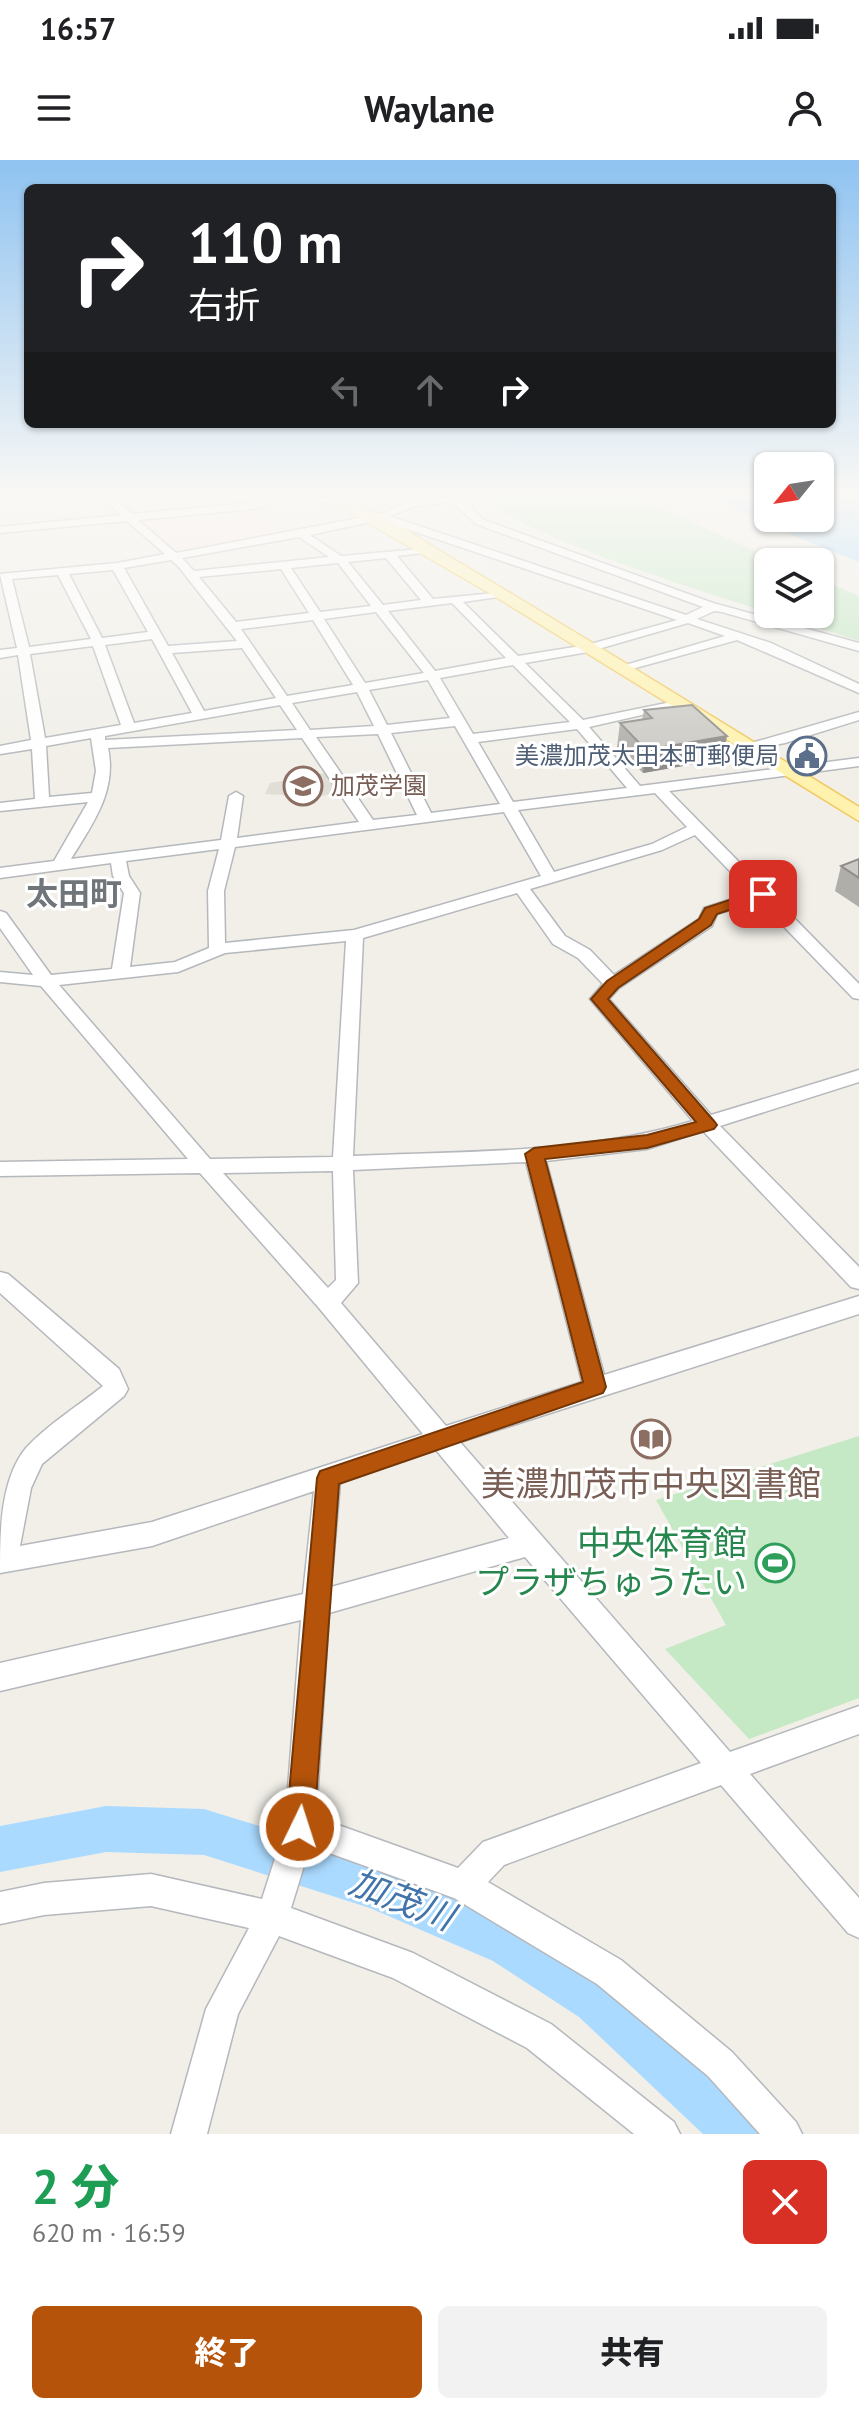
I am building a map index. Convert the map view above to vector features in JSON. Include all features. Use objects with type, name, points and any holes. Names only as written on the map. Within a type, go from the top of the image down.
[{"type":"main road","points":[[484,584],[859,815]]},
{"type":"street","points":[[5,584],[24,651],[41,743],[42,802]]},
{"type":"street","points":[[68,584],[98,642],[129,728]]},
{"type":"street","points":[[127,584],[200,715]]},
{"type":"street","points":[[197,584],[233,626],[369,826]]},
{"type":"street","points":[[296,584],[361,687],[427,819]]},
{"type":"street","points":[[361,584],[432,675],[550,878]]},
{"type":"street","points":[[414,584],[430,603]]},
{"type":"street","points":[[584,584],[767,646],[859,689]]},
{"type":"street","points":[[654,584],[859,655]]},
{"type":"street","points":[[233,626],[501,594]]},
{"type":"street","points":[[455,600],[580,725],[638,792]]},
{"type":"street","points":[[99,738],[129,728],[588,648],[686,619],[715,606],[790,628],[805,629],[859,647]]},
{"type":"street","points":[[0,654],[155,635]]},
{"type":"street","points":[[621,668],[739,636]]},
{"type":"street","points":[[163,650],[245,644]]},
{"type":"street","points":[[469,739],[580,725],[676,703]]},
{"type":"street","points":[[748,746],[780,740],[859,716]]},
{"type":"street","points":[[0,750],[99,738],[382,730],[459,721]]},
{"type":"street","points":[[59,866],[100,796],[104,776],[99,738]]},
{"type":"street","points":[[0,873],[859,762]]},
{"type":"street","points":[[659,789],[859,994]]},
{"type":"street","points":[[0,807],[100,796]]},
{"type":"street","points":[[217,950],[216,891],[236,796]]},
{"type":"street","points":[[0,977],[46,981],[178,967],[217,950],[355,935],[657,847],[699,827]]},
{"type":"street","points":[[118,858],[121,876],[132,893],[120,973]]},
{"type":"street","points":[[521,887],[559,940],[584,954],[613,984]]},
{"type":"street","points":[[763,894],[710,911],[706,922],[613,984],[599,999],[708,1125],[859,1281]]},
{"type":"street","points":[[0,916],[46,981],[327,1302],[530,1544],[859,1922]]},
{"type":"street","points":[[327,1302],[347,1283],[343,1164],[355,935]]},
{"type":"street","points":[[0,1169],[343,1164],[534,1154],[647,1142],[859,1076]]},
{"type":"street","points":[[534,1154],[595,1387]]},
{"type":"street","points":[[0,1280],[111,1376],[116,1389],[33,1457],[18,1488],[2,1560],[152,1534],[595,1387],[859,1305]]},
{"type":"street","points":[[189,2134],[223,2009],[272,1917],[300,1827],[328,1478]]},
{"type":"street","points":[[0,1677],[316,1604],[530,1544]]},
{"type":"street","points":[[463,1885],[494,1853],[859,1720]]},
{"type":"street","points":[[300,1827],[463,1885],[609,1972],[720,2064],[784,2134]]},
{"type":"street","points":[[0,1908],[44,1899],[151,1890],[272,1917],[401,1965],[539,2036],[662,2134]]},
{"type":"shaded area","name":"加茂学園","points":[[329,772],[341,793],[314,797],[265,794],[270,783]]},
{"type":"green space","points":[[681,584],[754,584],[754,608]]},
{"type":"green space","points":[[834,585],[859,596],[859,641],[819,628],[834,628]]},
{"type":"green space","name":"中央体育館 プラザちゅうたい","points":[[859,1436],[859,1698],[749,1739],[665,1649],[726,1625],[656,1500]]},
{"type":"building","points":[[692,705],[727,736],[646,750],[620,723],[652,718],[644,710]]},
{"type":"building","points":[[859,859],[859,878],[841,866]]},
{"type":"waterway","name":"加茂川","points":[[0,1849],[106,1829],[204,1832],[376,1886],[509,1943],[597,1999],[703,2095],[738,2134]]},
{"type":"place","name":"美濃加茂太田本町郵便局","points":[[807,756]]},
{"type":"place","name":"加茂学園","points":[[303,786]]},
{"type":"place","name":"美濃加茂市中央図書館","points":[[651,1439]]},
{"type":"place","name":"中央体育館 プラザちゅうたい","points":[[775,1563]]},
{"type":"district","name":"太田町","points":[[74,894]]},
{"type":"route","points":[[300,1827],[328,1478],[595,1387],[534,1154],[567,1153],[647,1142],[708,1125],[599,999],[613,984],[706,922],[710,911],[763,894]]}]
